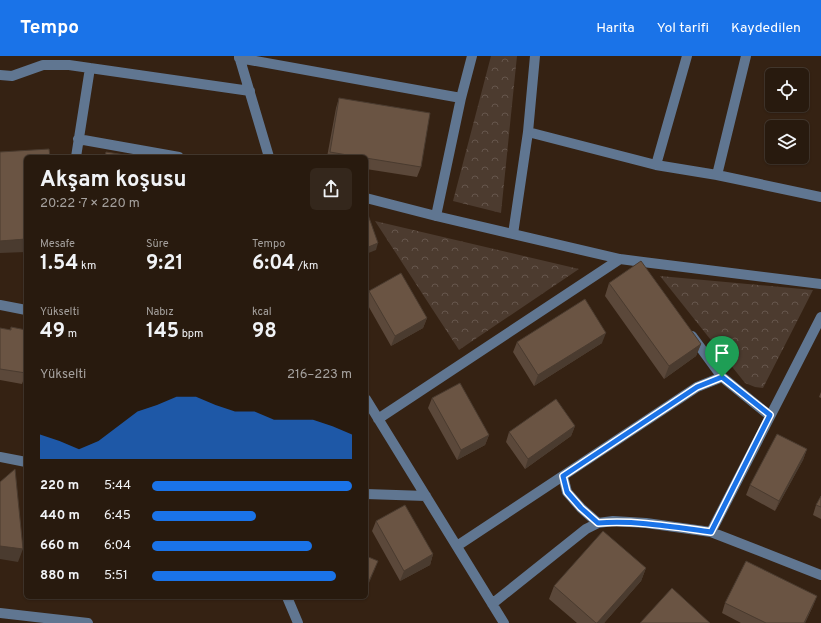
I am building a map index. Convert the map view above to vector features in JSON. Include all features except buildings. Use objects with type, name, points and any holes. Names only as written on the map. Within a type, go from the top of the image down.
[{"type":"street","points":[[436,216],[461,98],[472,56]]},
{"type":"street","points":[[513,234],[528,132],[535,56]]},
{"type":"street","points":[[656,165],[687,56]]},
{"type":"street","points":[[717,175],[746,56]]},
{"type":"street","points":[[268,155],[239,57],[461,98]]},
{"type":"street","points":[[0,74],[12,76],[58,61],[69,65],[250,91]]},
{"type":"street","points":[[76,155],[90,68]]},
{"type":"street","points":[[528,132],[656,165],[717,175],[821,197]]},
{"type":"street","points":[[78,139],[168,155]]},
{"type":"street","points":[[368,199],[436,216],[620,258],[821,284]]},
{"type":"street","points":[[378,419],[620,258]]},
{"type":"street","points":[[643,262],[651,275]]},
{"type":"street","points":[[0,305],[24,310]]},
{"type":"street","points":[[711,532],[821,317]]},
{"type":"street","points":[[684,326],[722,377],[770,415]]},
{"type":"street","points":[[457,546],[697,387],[722,377]]},
{"type":"street","points":[[368,402],[504,623]]},
{"type":"street","points":[[0,458],[24,462]]},
{"type":"street","points":[[563,476],[567,492],[581,508],[598,523]]},
{"type":"street","points":[[368,494],[426,496]]},
{"type":"street","points":[[492,604],[586,529],[598,523],[646,523],[711,532],[821,575]]},
{"type":"street","points":[[289,599],[298,623]]},
{"type":"street","points":[[0,613],[88,623]]},
{"type":"green space","points":[[491,56],[517,56],[501,213],[453,201]]},
{"type":"green space","points":[[375,221],[579,269],[459,350]]},
{"type":"green space","points":[[660,276],[813,290],[763,388],[745,383]]},
{"type":"route","points":[[722,377],[770,415],[711,532],[646,523],[598,523],[581,508],[567,492],[563,476],[697,387],[722,377]]}]
